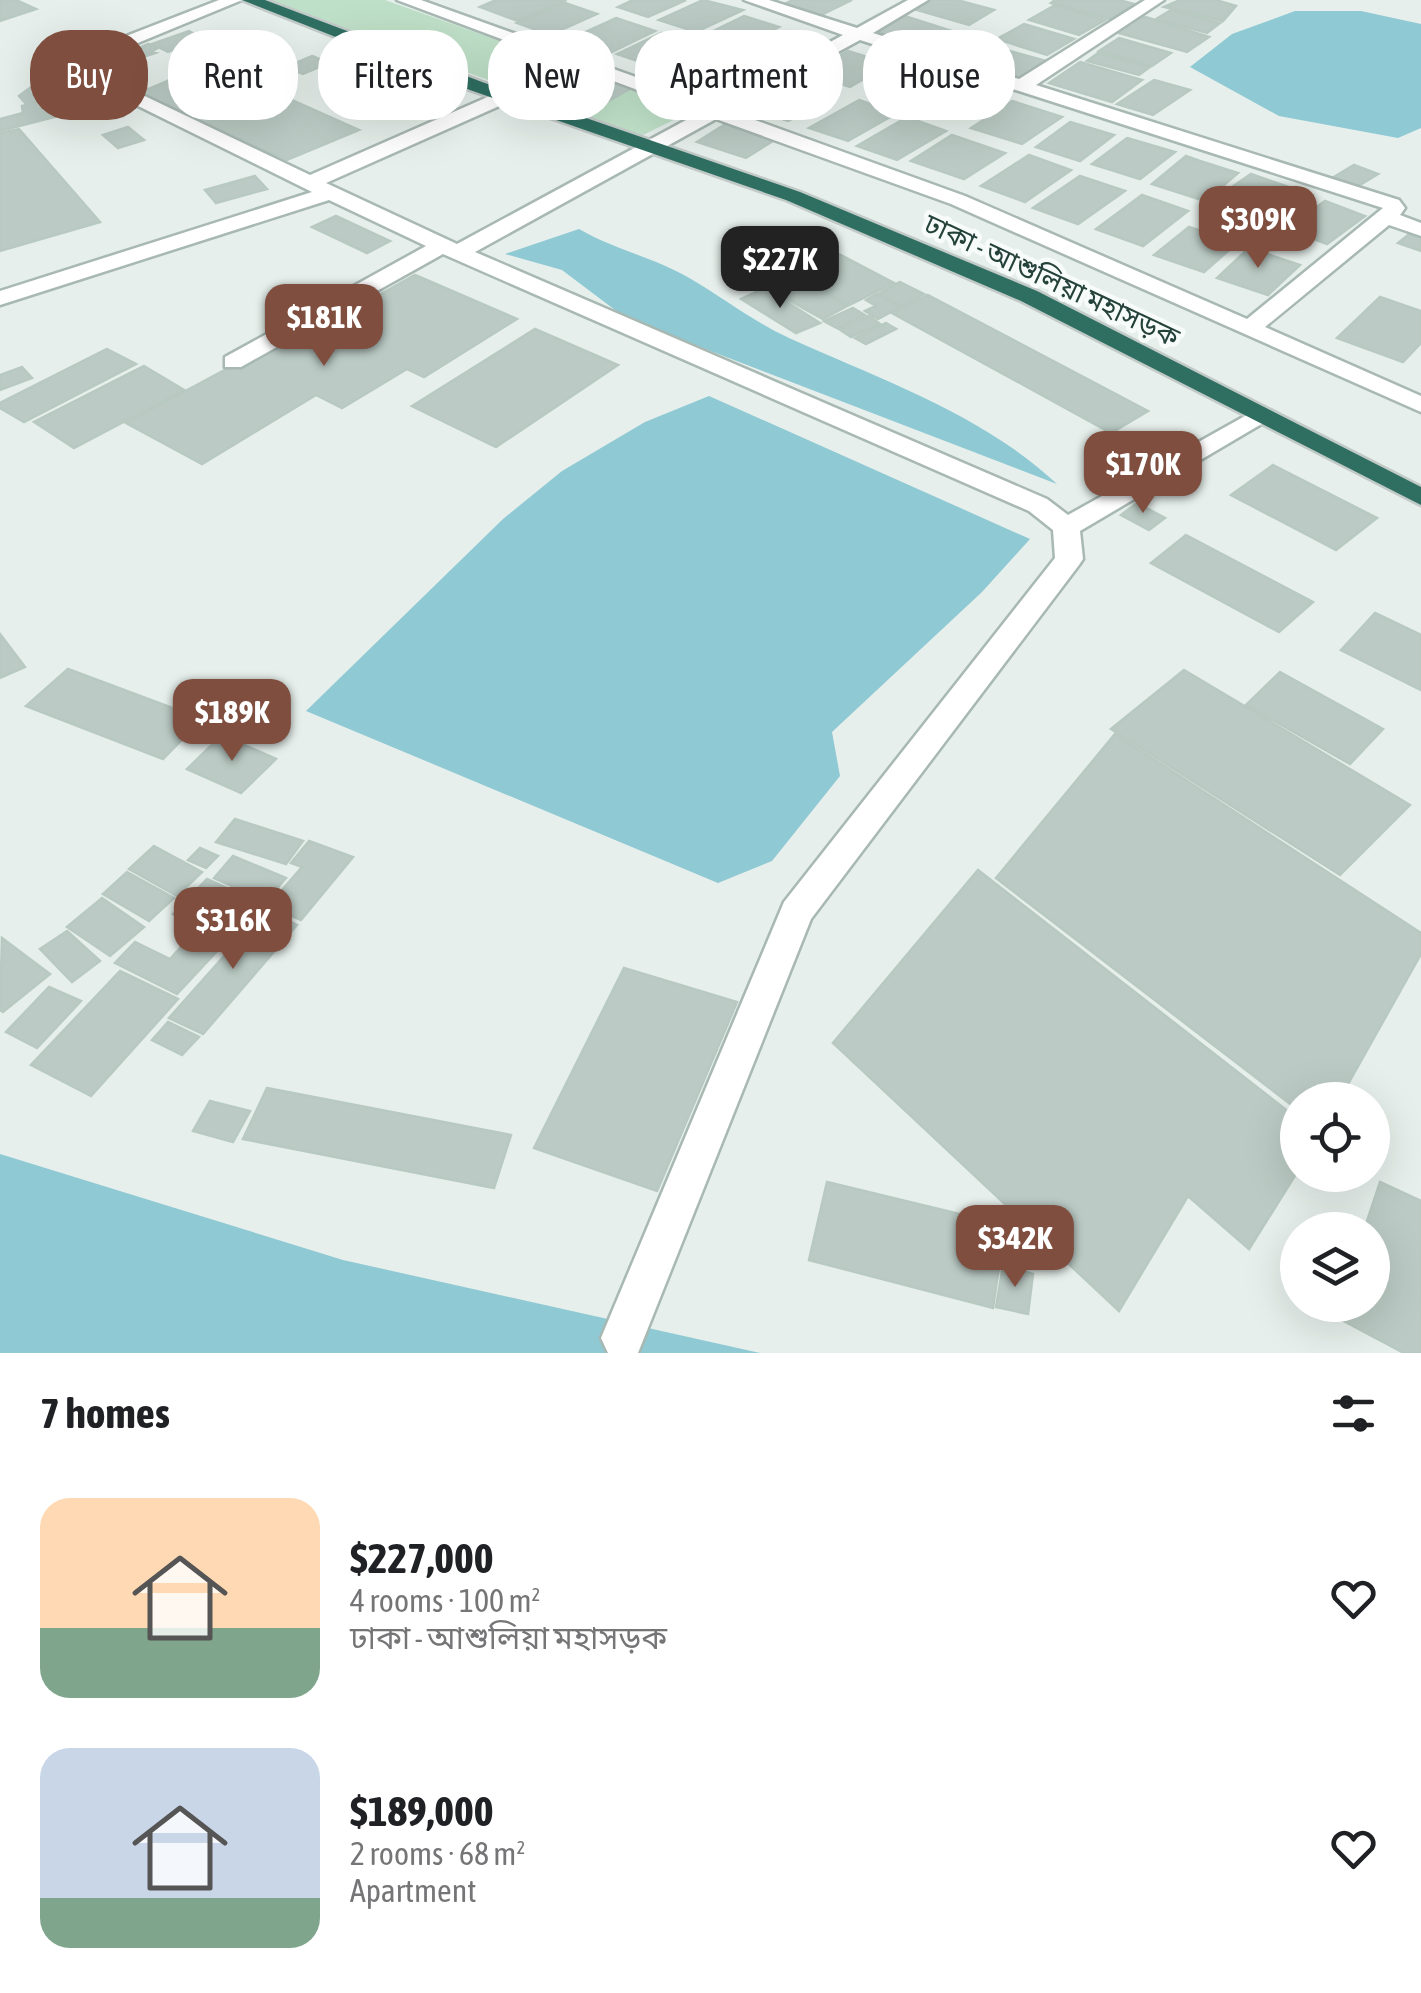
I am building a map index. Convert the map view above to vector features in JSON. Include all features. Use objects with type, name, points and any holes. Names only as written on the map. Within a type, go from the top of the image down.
[{"type":"highway","name":"ঢাকা - আশুলিয়া মহাসড়ক","points":[[250,0],[488,90]]},
{"type":"highway","name":"ঢাকা - আশুলিয়া মহাসড়ক","points":[[576,120],[792,196],[1029,296],[1421,497]]},
{"type":"street","points":[[234,0],[60,62],[450,249],[1038,505],[1066,527],[1069,558],[796,912],[623,1338]]},
{"type":"street","points":[[404,0],[635,82]]},
{"type":"street","points":[[752,0],[1383,200],[1395,208],[1248,330]]},
{"type":"street","points":[[843,41],[920,0]]},
{"type":"street","points":[[1021,86],[1156,0]]},
{"type":"street","points":[[288,173],[476,86]]},
{"type":"street","points":[[0,298],[319,188],[488,105]]},
{"type":"street","points":[[233,362],[698,120]]},
{"type":"street","points":[[742,120],[958,200],[1421,405]]},
{"type":"street","points":[[1386,218],[1421,230]]},
{"type":"street","points":[[1066,527],[1263,416]]},
{"type":"green space","points":[[269,0],[385,0],[488,37],[488,80],[468,73],[468,30],[351,30]]},
{"type":"green space","points":[[615,82],[635,89],[635,120],[674,120],[641,136],[597,120],[615,120]]},
{"type":"water","points":[[1295,11],[1361,11],[1421,24],[1421,128],[1398,138],[1279,116],[1190,67],[1232,34]]},
{"type":"water","points":[[579,229],[678,272],[776,332],[964,418],[1028,459],[1057,484],[627,319],[562,270],[505,254]]},
{"type":"water","points":[[709,396],[1030,539],[982,592],[832,732],[840,776],[772,861],[718,883],[306,711],[503,519],[562,471],[645,422]]},
{"type":"water","points":[[0,1154],[343,1260],[760,1353],[0,1353]]},
{"type":"building","points":[[0,0],[16,0],[36,9],[0,21]]},
{"type":"building","points":[[496,0],[564,1],[518,21],[480,7]]},
{"type":"building","points":[[633,0],[686,0],[648,17],[618,7]]},
{"type":"building","points":[[703,0],[743,10],[700,30],[659,20]]},
{"type":"building","points":[[793,0],[852,0],[813,19],[778,7]]},
{"type":"building","points":[[915,0],[957,0],[994,10],[969,25],[903,6]]},
{"type":"building","points":[[1119,0],[1134,4],[1110,19],[1051,3]]},
{"type":"building","points":[[1180,0],[1216,0],[1236,6],[1223,21],[1164,7]]},
{"type":"building","points":[[565,3],[597,14],[561,30],[536,30],[517,23]]},
{"type":"building","points":[[1055,5],[1105,20],[1079,35],[1029,20]]},
{"type":"building","points":[[1171,10],[1220,23],[1207,33],[1156,19]]},
{"type":"building","points":[[895,13],[949,30],[872,30],[866,28]]},
{"type":"building","points":[[1139,15],[1209,37],[1187,52],[1115,32]]},
{"type":"building","points":[[744,16],[779,27],[773,30],[715,30]]},
{"type":"building","points":[[616,18],[652,30],[635,30],[635,41],[615,51],[615,30],[590,30]]},
{"type":"building","points":[[1024,24],[1074,39],[1047,55],[1015,45],[1013,30]]},
{"type":"building","points":[[168,38],[168,52],[152,44]]},
{"type":"building","points":[[1119,38],[1171,53],[1152,66],[1099,51]]},
{"type":"building","points":[[635,45],[635,60],[617,54]]},
{"type":"building","points":[[848,51],[863,56],[863,80],[850,87],[843,85],[843,54]]},
{"type":"building","points":[[1015,52],[1046,61],[1021,78],[1015,76]]},
{"type":"building","points":[[1098,53],[1150,67],[1139,75],[1087,61]]},
{"type":"building","points":[[312,56],[318,58],[318,68],[303,74],[298,72],[298,62]]},
{"type":"building","points":[[1080,62],[1142,80],[1112,102],[1049,83]]},
{"type":"building","points":[[1154,80],[1190,90],[1153,115],[1117,104]]},
{"type":"building","points":[[168,81],[168,106],[148,97],[148,89]]},
{"type":"building","points":[[615,83],[631,88],[615,97]]},
{"type":"building","points":[[30,88],[30,120],[43,120],[0,131],[0,119],[23,113],[22,106],[27,105],[19,96]]},
{"type":"building","points":[[859,100],[863,101],[863,120],[885,120],[848,141],[809,128],[823,120],[843,120],[843,109]]},
{"type":"building","points":[[1015,102],[1062,117],[1022,144],[971,128],[983,120],[1015,120]]},
{"type":"building","points":[[298,103],[318,112],[318,120],[337,120],[359,130],[287,160],[199,120],[298,120]]},
{"type":"building","points":[[902,120],[915,120],[946,131],[897,160],[857,146]]},
{"type":"building","points":[[1070,122],[1114,135],[1080,161],[1036,147]]},
{"type":"building","points":[[727,123],[776,139],[746,158],[697,142]]},
{"type":"building","points":[[128,127],[144,140],[118,148],[103,135]]},
{"type":"building","points":[[19,129],[100,222],[0,251],[0,133]]},
{"type":"building","points":[[952,135],[1005,153],[964,179],[911,161]]},
{"type":"building","points":[[1127,138],[1175,152],[1140,179],[1092,164]]},
{"type":"building","points":[[1029,155],[1071,170],[1025,202],[981,186]]},
{"type":"building","points":[[1186,156],[1238,173],[1205,201],[1152,184]]},
{"type":"building","points":[[1354,165],[1378,174],[1358,186],[1334,177]]},
{"type":"building","points":[[1251,174],[1312,195],[1268,227],[1206,205]]},
{"type":"building","points":[[255,176],[267,189],[216,203],[205,190]]},
{"type":"building","points":[[1080,176],[1125,191],[1078,224],[1033,208]]},
{"type":"building","points":[[1142,195],[1188,211],[1143,246],[1096,229]]},
{"type":"building","points":[[1325,201],[1365,216],[1327,244],[1287,229]]},
{"type":"building","points":[[336,216],[390,241],[367,253],[312,227]]},
{"type":"building","points":[[1189,227],[1237,243],[1204,272],[1154,255]]},
{"type":"building","points":[[1412,232],[1421,235],[1421,251],[1398,243]]},
{"type":"building","points":[[1249,248],[1300,265],[1268,295],[1217,278]]},
{"type":"building","points":[[837,253],[894,283],[849,305],[792,274]]},
{"type":"building","points":[[772,268],[784,276],[756,287],[744,279]]},
{"type":"building","points":[[415,275],[517,319],[424,377],[407,369],[342,408],[316,395],[202,464],[126,423],[264,349],[337,349],[377,325],[349,312]]},
{"type":"building","points":[[790,275],[847,306],[823,319],[765,287]]},
{"type":"building","points":[[900,282],[924,294],[902,306],[878,294]]},
{"type":"building","points":[[765,288],[820,323],[796,333],[741,299]]},
{"type":"building","points":[[877,294],[900,307],[878,319],[865,311],[876,306],[866,300]]},
{"type":"building","points":[[928,295],[1148,411],[1111,433],[892,313]]},
{"type":"building","points":[[1380,297],[1421,311],[1421,343],[1403,362],[1337,338]]},
{"type":"building","points":[[853,308],[865,315],[837,328],[824,321]]},
{"type":"building","points":[[869,316],[880,324],[851,337],[839,329]]},
{"type":"building","points":[[886,323],[896,329],[866,344],[855,338]]},
{"type":"building","points":[[535,329],[618,365],[496,447],[412,406]]},
{"type":"building","points":[[107,349],[136,364],[24,422],[0,408],[0,403]]},
{"type":"building","points":[[144,366],[184,390],[74,448],[34,422]]},
{"type":"building","points":[[22,367],[32,378],[0,390],[0,375]]},
{"type":"building","points":[[1273,465],[1377,518],[1336,550],[1231,495]]},
{"type":"building","points":[[1137,503],[1165,518],[1149,530],[1121,515]]},
{"type":"building","points":[[1186,535],[1313,602],[1279,632],[1151,563]]},
{"type":"building","points":[[1375,613],[1421,635],[1421,690],[1341,650]]},
{"type":"building","points":[[0,634],[25,667],[0,678]]},
{"type":"building","points":[[68,669],[202,719],[163,759],[26,706]]},
{"type":"building","points":[[1184,670],[1410,805],[1340,875],[1111,729]]},
{"type":"building","points":[[1280,672],[1383,729],[1350,764],[1246,705]]},
{"type":"building","points":[[1115,734],[1421,933],[1421,954],[1349,1082],[1280,1082],[1280,1096],[996,878]]},
{"type":"building","points":[[222,735],[276,759],[241,793],[187,769]]},
{"type":"building","points":[[235,819],[303,841],[286,864],[216,842]]},
{"type":"building","points":[[309,841],[353,857],[301,920],[268,906],[302,867],[291,863]]},
{"type":"building","points":[[154,846],[202,872],[177,896],[129,869]]},
{"type":"building","points":[[200,848],[218,856],[206,868],[188,860]]},
{"type":"building","points":[[233,856],[286,878],[266,901],[214,878]]},
{"type":"building","points":[[978,870],[1280,1105],[1280,1192],[1285,1192],[1249,1249],[1188,1196],[1119,1311],[833,1043]]},
{"type":"building","points":[[127,872],[174,898],[149,921],[103,894]]},
{"type":"building","points":[[207,879],[261,904],[177,994],[115,963],[135,942],[170,959],[200,926],[173,914]]},
{"type":"building","points":[[102,898],[144,927],[110,956],[67,927]]},
{"type":"building","points":[[265,910],[297,925],[203,1034],[169,1018]]},
{"type":"building","points":[[67,931],[100,961],[72,982],[40,949]]},
{"type":"building","points":[[2,938],[50,974],[3,1012],[0,1010]]},
{"type":"building","points":[[624,968],[737,1002],[657,1191],[534,1148]]},
{"type":"building","points":[[120,971],[178,999],[91,1096],[31,1065]]},
{"type":"building","points":[[49,987],[81,1001],[37,1048],[6,1032]]},
{"type":"building","points":[[168,1022],[199,1037],[182,1055],[152,1040]]},
{"type":"building","points":[[267,1088],[511,1135],[494,1188],[243,1139]]},
{"type":"building","points":[[210,1101],[250,1111],[233,1142],[193,1131]]},
{"type":"building","points":[[827,1182],[1005,1225],[993,1308],[809,1260]]},
{"type":"building","points":[[1390,1187],[1421,1201],[1421,1353],[1404,1353],[1345,1322],[1390,1322],[1390,1212],[1370,1212],[1377,1192],[1390,1192]]},
{"type":"building","points":[[1003,1266],[1033,1274],[1028,1314],[996,1307]]}]
